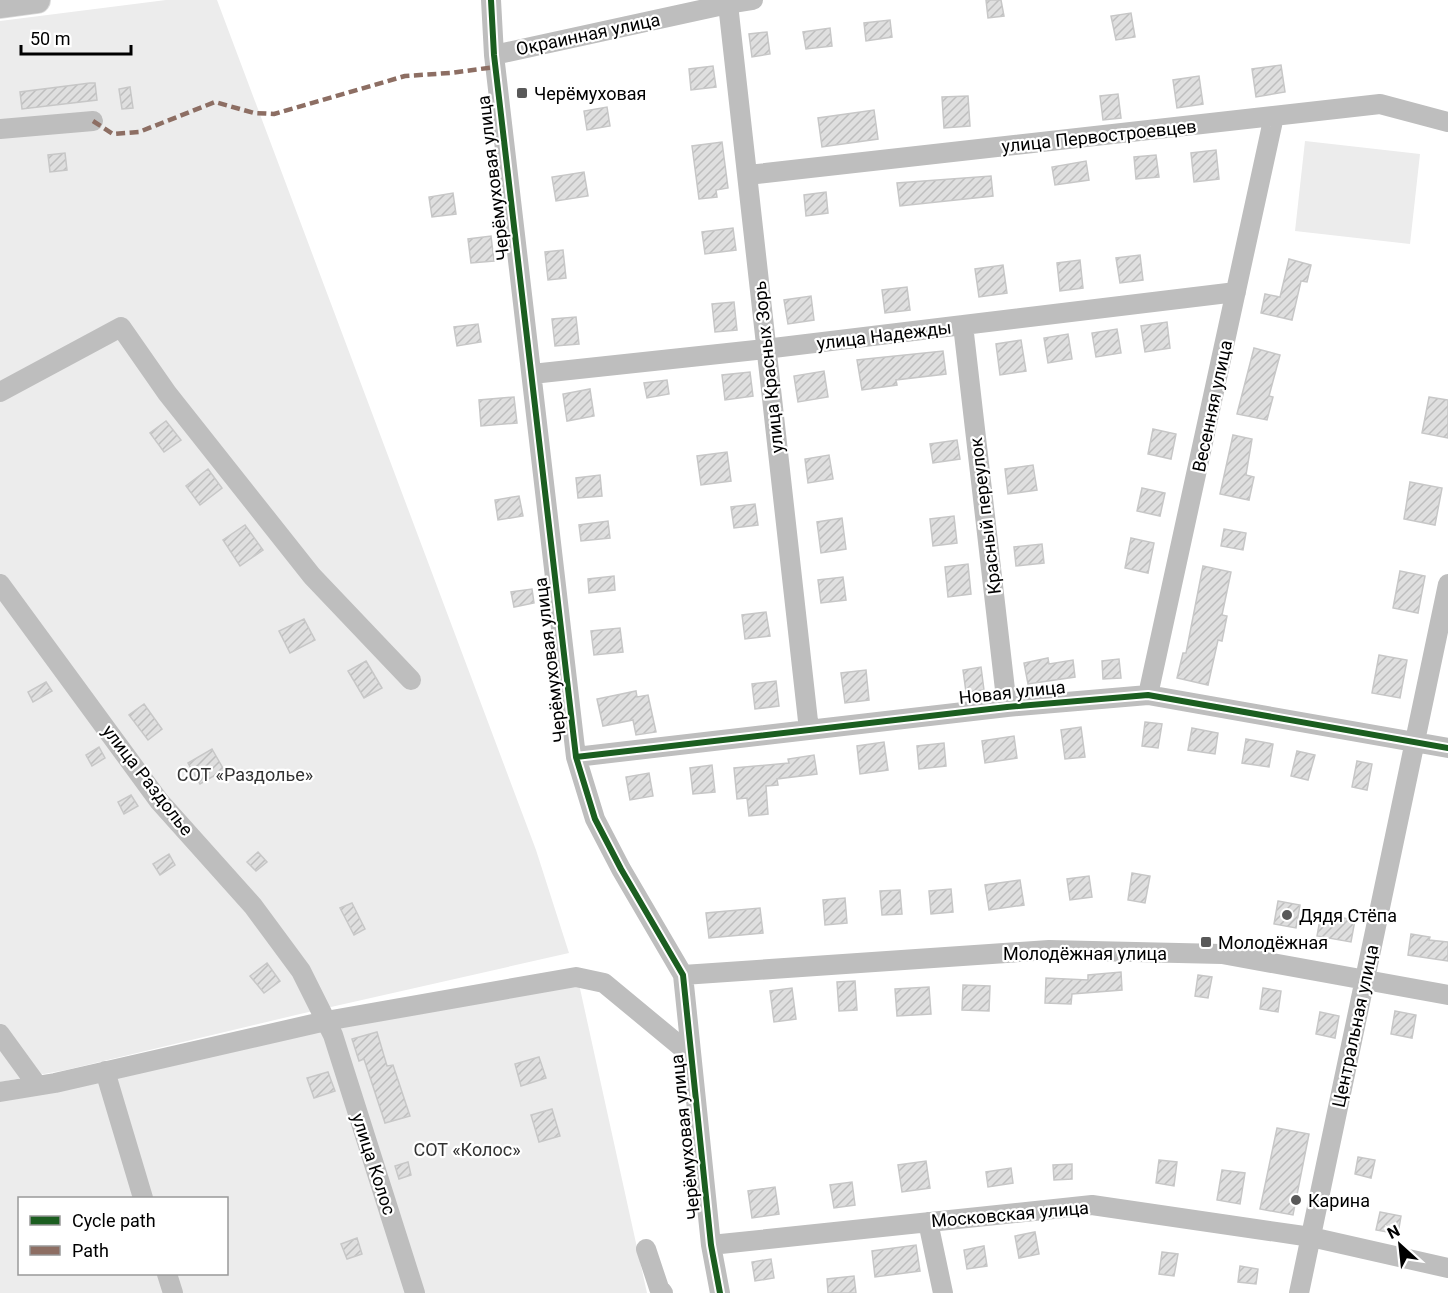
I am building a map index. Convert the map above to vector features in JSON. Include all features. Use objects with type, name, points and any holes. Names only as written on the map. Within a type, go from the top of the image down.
[{"type":"main road","points":[[0,5],[37,0]]},
{"type":"street","name":"Черёмуховая улица","points":[[491,0],[494,55],[576,757],[595,819],[621,869],[683,975],[711,1245],[720,1293]]},
{"type":"street","name":"Окраинная улица","points":[[494,55],[753,0]]},
{"type":"street","name":"улица Красных Зорь","points":[[728,4],[809,730]]},
{"type":"street","name":"улица Первостроевцев","points":[[748,175],[1380,104],[1448,122]]},
{"type":"street","name":"Весенняя улица","points":[[1148,696],[1274,116]]},
{"type":"street","points":[[0,129],[93,121]]},
{"type":"street","name":"улица Надежды","points":[[532,374],[765,349],[1236,292]]},
{"type":"street","name":"Красный переулок","points":[[963,325],[1006,707]]},
{"type":"street","points":[[0,392],[121,327],[167,393],[312,576],[411,680]]},
{"type":"street","name":"улица Раздолье","points":[[0,584],[159,801],[253,906],[301,971],[329,1028]]},
{"type":"street","name":"Центральная улица","points":[[1299,1293],[1448,584]]},
{"type":"street","name":"Новая улица","points":[[576,757],[1006,707],[1148,696],[1448,748]]},
{"type":"street","name":"Молодёжная улица","points":[[683,975],[1048,950],[1222,954],[1448,995]]},
{"type":"street","points":[[0,1092],[576,977],[604,983],[691,1055]]},
{"type":"street","name":"улица Колос","points":[[329,1028],[415,1293]]},
{"type":"street","points":[[0,1035],[37,1085]]},
{"type":"street","points":[[105,1071],[143,1197]]},
{"type":"street","name":"Московская улица","points":[[711,1245],[1092,1205],[1311,1238],[1448,1268]]},
{"type":"street","points":[[928,1222],[943,1293]]},
{"type":"street","points":[[646,1249],[659,1288],[663,1293]]},
{"type":"street","points":[[167,1275],[173,1293]]},
{"type":"green space","name":"СОТ «Раздолье»","points":[[166,0],[217,0],[536,850],[569,953],[66,1070],[0,1082],[0,21]]},
{"type":"green space","points":[[1305,141],[1420,154],[1410,244],[1295,231]]},
{"type":"green space","name":"СОТ «Колос»","points":[[579,984],[647,1293],[0,1293],[0,1100],[337,1026]]},
{"type":"building","points":[[986,0],[1001,0],[1004,16],[988,18]]},
{"type":"building","points":[[1131,13],[1135,37],[1116,40],[1111,16]]},
{"type":"building","points":[[890,20],[892,37],[866,41],[864,23]]},
{"type":"building","points":[[830,28],[832,46],[806,49],[803,32]]},
{"type":"building","points":[[767,32],[770,54],[752,57],[749,34]]},
{"type":"building","points":[[1281,65],[1285,92],[1256,97],[1252,69]]},
{"type":"building","points":[[713,66],[716,87],[691,90],[689,69]]},
{"type":"building","points":[[1199,76],[1203,104],[1177,108],[1173,80]]},
{"type":"building","points":[[95,83],[97,100],[22,109],[20,92]]},
{"type":"building","points":[[130,87],[133,108],[122,109],[119,89]]},
{"type":"building","points":[[1118,94],[1121,118],[1103,120],[1100,96]]},
{"type":"building","points":[[968,96],[970,126],[944,128],[942,97]]},
{"type":"building","points":[[607,107],[610,126],[587,130],[584,111]]},
{"type":"building","points":[[874,110],[878,139],[822,147],[818,118]]},
{"type":"building","points":[[722,142],[728,188],[716,190],[717,197],[699,199],[692,146]]},
{"type":"building","points":[[1216,150],[1219,179],[1194,182],[1191,153]]},
{"type":"building","points":[[65,153],[67,170],[50,172],[48,155]]},
{"type":"building","points":[[1156,155],[1159,177],[1136,179],[1134,157]]},
{"type":"building","points":[[1086,161],[1089,180],[1055,185],[1052,167]]},
{"type":"building","points":[[584,172],[588,196],[556,201],[552,177]]},
{"type":"building","points":[[991,176],[993,196],[900,206],[897,183]]},
{"type":"building","points":[[826,192],[828,213],[806,216],[804,195]]},
{"type":"building","points":[[453,193],[456,214],[432,217],[429,197]]},
{"type":"building","points":[[733,228],[736,250],[705,254],[702,232]]},
{"type":"building","points":[[491,236],[494,261],[471,263],[468,239]]},
{"type":"building","points":[[563,250],[566,278],[548,280],[545,252]]},
{"type":"building","points":[[1140,255],[1143,280],[1120,283],[1116,258]]},
{"type":"building","points":[[1289,259],[1311,265],[1307,282],[1301,281],[1292,320],[1261,313],[1265,294],[1280,297]]},
{"type":"building","points":[[1080,260],[1083,288],[1060,291],[1057,263]]},
{"type":"building","points":[[1003,265],[1007,293],[979,297],[975,269]]},
{"type":"building","points":[[907,287],[910,310],[885,313],[882,290]]},
{"type":"building","points":[[811,296],[814,320],[788,324],[784,300]]},
{"type":"building","points":[[734,302],[737,330],[715,332],[712,304]]},
{"type":"building","points":[[576,317],[579,344],[555,346],[552,319]]},
{"type":"building","points":[[1167,322],[1170,348],[1145,352],[1141,326]]},
{"type":"building","points":[[478,324],[481,342],[457,346],[454,327]]},
{"type":"building","points":[[1117,329],[1121,353],[1096,357],[1092,333]]},
{"type":"building","points":[[1068,334],[1072,359],[1048,363],[1044,338]]},
{"type":"building","points":[[1021,340],[1026,371],[1000,375],[996,344]]},
{"type":"building","points":[[1254,348],[1280,355],[1269,396],[1273,397],[1267,420],[1237,414]]},
{"type":"building","points":[[943,351],[946,374],[896,380],[897,385],[862,390],[857,360]]},
{"type":"building","points":[[824,371],[828,397],[798,402],[794,376]]},
{"type":"building","points":[[750,372],[753,396],[725,400],[722,375]]},
{"type":"building","points":[[667,380],[669,394],[647,398],[644,383]]},
{"type":"building","points":[[590,389],[594,416],[567,421],[563,394]]},
{"type":"building","points":[[514,397],[517,423],[481,426],[479,400]]},
{"type":"building","points":[[1429,397],[1448,400],[1448,438],[1422,433]]},
{"type":"building","points":[[166,421],[181,440],[164,452],[150,433]]},
{"type":"building","points":[[1153,429],[1176,434],[1171,459],[1148,454]]},
{"type":"building","points":[[1233,435],[1252,439],[1246,475],[1254,477],[1249,500],[1220,494]]},
{"type":"building","points":[[957,440],[960,459],[933,463],[930,444]]},
{"type":"building","points":[[727,452],[731,481],[701,485],[697,456]]},
{"type":"building","points":[[829,455],[833,479],[808,483],[805,459]]},
{"type":"building","points":[[1033,465],[1037,490],[1008,494],[1005,469]]},
{"type":"building","points":[[208,469],[222,488],[200,505],[186,486]]},
{"type":"building","points":[[600,475],[602,496],[578,498],[576,478]]},
{"type":"building","points":[[1410,482],[1442,488],[1435,525],[1404,519]]},
{"type":"building","points":[[1142,488],[1165,493],[1160,516],[1137,511]]},
{"type":"building","points":[[519,496],[523,516],[498,520],[495,500]]},
{"type":"building","points":[[755,504],[758,525],[734,528],[731,507]]},
{"type":"building","points":[[954,516],[957,543],[933,546],[930,519]]},
{"type":"building","points":[[842,518],[846,549],[821,553],[817,522]]},
{"type":"building","points":[[608,521],[610,538],[581,541],[579,525]]},
{"type":"building","points":[[245,525],[263,550],[240,566],[223,540]]},
{"type":"building","points":[[1224,529],[1246,533],[1243,550],[1221,546]]},
{"type":"building","points":[[1131,538],[1154,543],[1148,573],[1125,568]]},
{"type":"building","points":[[1042,544],[1044,563],[1016,566],[1014,547]]},
{"type":"building","points":[[968,564],[971,594],[948,597],[945,567]]},
{"type":"building","points":[[1203,566],[1231,572],[1222,615],[1227,616],[1222,641],[1218,640],[1208,685],[1177,678],[1183,653],[1186,653]]},
{"type":"building","points":[[1400,571],[1425,576],[1418,613],[1393,608]]},
{"type":"building","points":[[614,576],[615,590],[589,593],[588,579]]},
{"type":"building","points":[[843,577],[846,600],[821,603],[818,580]]},
{"type":"building","points":[[532,589],[534,603],[514,607],[511,592]]},
{"type":"building","points":[[766,612],[770,636],[745,639],[742,615]]},
{"type":"building","points":[[304,619],[315,640],[290,653],[279,631]]},
{"type":"building","points":[[620,628],[623,652],[594,655],[591,631]]},
{"type":"building","points":[[1379,655],[1407,660],[1400,698],[1372,693]]},
{"type":"building","points":[[1048,658],[1049,664],[1073,660],[1075,677],[1028,684],[1024,663]]},
{"type":"building","points":[[1119,659],[1121,678],[1103,679],[1102,661]]},
{"type":"building","points":[[366,661],[382,688],[364,698],[348,671]]},
{"type":"building","points":[[981,667],[984,690],[966,692],[963,670]]},
{"type":"building","points":[[866,670],[869,700],[845,703],[841,673]]},
{"type":"building","points":[[776,681],[779,706],[755,709],[752,684]]},
{"type":"building","points":[[46,682],[52,691],[33,702],[28,692]]},
{"type":"building","points":[[636,691],[637,697],[648,695],[656,732],[636,735],[633,720],[603,726],[597,699]]},
{"type":"building","points":[[144,704],[162,729],[148,740],[129,715]]},
{"type":"building","points":[[1145,722],[1162,724],[1158,748],[1142,746]]},
{"type":"building","points":[[1081,727],[1085,757],[1065,759],[1061,730]]},
{"type":"building","points":[[1192,728],[1218,733],[1215,754],[1188,750]]},
{"type":"building","points":[[1014,736],[1017,758],[985,763],[982,741]]},
{"type":"building","points":[[1246,739],[1273,744],[1269,767],[1242,763]]},
{"type":"building","points":[[884,742],[888,770],[860,774],[857,746]]},
{"type":"building","points":[[944,743],[946,766],[919,769],[917,746]]},
{"type":"building","points":[[99,747],[105,758],[92,766],[86,755]]},
{"type":"building","points":[[212,749],[224,770],[200,784],[188,763]]},
{"type":"building","points":[[1297,751],[1315,755],[1308,780],[1291,776]]},
{"type":"building","points":[[814,755],[817,774],[777,779],[778,785],[766,786],[768,814],[749,816],[747,798],[737,799],[734,768],[789,763],[788,759]]},
{"type":"building","points":[[1357,761],[1372,764],[1367,790],[1352,787]]},
{"type":"building","points":[[712,765],[715,792],[693,794],[690,768]]},
{"type":"building","points":[[649,773],[653,796],[630,800],[626,777]]},
{"type":"building","points":[[131,795],[138,806],[124,814],[118,802]]},
{"type":"building","points":[[258,852],[267,862],[256,871],[247,862]]},
{"type":"building","points":[[169,854],[175,865],[160,875],[153,864]]},
{"type":"building","points":[[1132,873],[1150,876],[1145,903],[1128,900]]},
{"type":"building","points":[[1089,876],[1092,897],[1070,900],[1067,879]]},
{"type":"building","points":[[1020,880],[1024,905],[989,910],[985,885]]},
{"type":"building","points":[[951,889],[953,912],[931,914],[929,891]]},
{"type":"building","points":[[900,890],[902,914],[882,915],[880,891]]},
{"type":"building","points":[[845,898],[847,923],[825,925],[823,900]]},
{"type":"building","name":"Дядя Стёпа","points":[[1278,901],[1300,905],[1296,928],[1274,924]]},
{"type":"building","points":[[352,903],[365,929],[354,935],[340,908]]},
{"type":"building","points":[[760,908],[763,933],[709,938],[706,913]]},
{"type":"building","points":[[1321,914],[1355,920],[1351,942],[1317,936]]},
{"type":"building","points":[[1411,934],[1430,937],[1429,940],[1448,942],[1448,961],[1408,955]]},
{"type":"building","points":[[267,963],[280,981],[264,993],[250,976]]},
{"type":"building","points":[[1121,972],[1122,990],[1072,994],[1071,1004],[1045,1003],[1046,978],[1088,980],[1088,975]]},
{"type":"building","points":[[1198,975],[1212,977],[1208,998],[1195,996]]},
{"type":"building","points":[[855,981],[857,1010],[839,1011],[837,982]]},
{"type":"building","points":[[963,985],[990,986],[989,1011],[962,1010]]},
{"type":"building","points":[[929,987],[931,1014],[897,1016],[895,989]]},
{"type":"building","points":[[792,988],[796,1019],[774,1022],[770,991]]},
{"type":"building","points":[[1263,988],[1281,991],[1278,1012],[1260,1009]]},
{"type":"building","points":[[1395,1011],[1416,1015],[1412,1038],[1391,1034]]},
{"type":"building","points":[[1320,1012],[1339,1016],[1335,1038],[1316,1034]]},
{"type":"building","points":[[377,1032],[387,1066],[393,1065],[410,1116],[385,1123],[364,1059],[359,1061],[352,1039]]},
{"type":"building","points":[[539,1057],[546,1078],[521,1086],[515,1064]]},
{"type":"building","points":[[328,1072],[335,1091],[314,1098],[307,1078]]},
{"type":"building","points":[[552,1109],[560,1136],[539,1142],[531,1115]]},
{"type":"building","points":[[1277,1128],[1309,1134],[1293,1215],[1260,1209]]},
{"type":"building","points":[[1358,1157],[1375,1160],[1371,1178],[1355,1174]]},
{"type":"building","points":[[1159,1160],[1177,1162],[1174,1186],[1156,1183]]},
{"type":"building","points":[[926,1161],[930,1188],[902,1192],[898,1165]]},
{"type":"building","points":[[408,1162],[411,1175],[399,1179],[395,1166]]},
{"type":"building","points":[[1072,1164],[1072,1179],[1054,1180],[1053,1165]]},
{"type":"building","points":[[1011,1168],[1013,1183],[988,1187],[986,1172]]},
{"type":"building","points":[[1222,1170],[1245,1173],[1240,1204],[1217,1200]]},
{"type":"building","points":[[852,1182],[855,1205],[834,1208],[830,1185]]},
{"type":"building","points":[[775,1187],[779,1214],[752,1218],[748,1191]]},
{"type":"building","points":[[1380,1212],[1401,1216],[1398,1234],[1376,1230]]},
{"type":"building","points":[[1035,1232],[1039,1254],[1019,1258],[1015,1236]]},
{"type":"building","points":[[357,1238],[362,1254],[347,1259],[341,1244]]},
{"type":"building","points":[[916,1245],[920,1271],[875,1277],[872,1251]]},
{"type":"building","points":[[984,1246],[987,1266],[967,1269],[964,1250]]},
{"type":"building","points":[[1162,1252],[1178,1254],[1174,1276],[1159,1274]]},
{"type":"building","points":[[771,1259],[774,1278],[755,1281],[752,1262]]},
{"type":"building","points":[[1240,1266],[1258,1269],[1256,1284],[1238,1282]]},
{"type":"building","points":[[854,1276],[856,1293],[828,1293],[827,1279]]},
{"type":"marked path","points":[[93,121],[113,134],[139,132],[215,102],[254,113],[274,114],[405,76],[495,67]]},
{"type":"cycle path","points":[[491,0],[494,55],[576,757],[595,819],[621,869],[683,975],[711,1245],[720,1293]]},
{"type":"cycle path","points":[[576,757],[1007,707],[1148,695],[1448,748]]},
{"type":"place","name":"Черёмуховая","points":[[522,93]]},
{"type":"place","name":"Дядя Стёпа","points":[[1287,915]]},
{"type":"place","name":"Молодёжная","points":[[1206,942]]},
{"type":"place","name":"Карина","points":[[1296,1200]]}]
